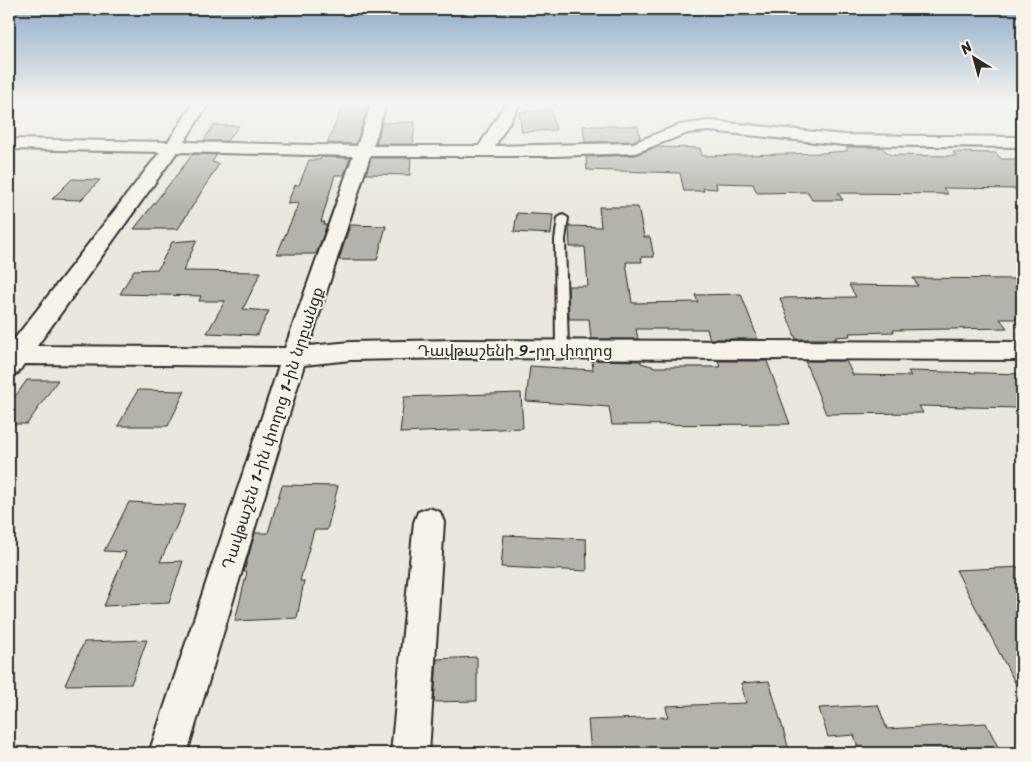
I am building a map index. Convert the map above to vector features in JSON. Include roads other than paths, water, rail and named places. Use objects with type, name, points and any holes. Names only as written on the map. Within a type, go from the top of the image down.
[{"type":"street","points":[[11,359],[178,140]]},
{"type":"street","name":"Դավթաշեն 1-ին փողոց 1-ին նրբանցք","points":[[168,753],[294,357],[368,140]]},
{"type":"street","points":[[484,151],[491,140]]},
{"type":"street","points":[[9,144],[365,151],[484,151],[635,148],[656,140]]},
{"type":"street","points":[[840,140],[1022,142]]},
{"type":"street","name":"Դավթաշենի 9-րդ փողոց","points":[[11,359],[294,357],[351,350],[1022,351]]},
{"type":"street","points":[[410,753],[430,522]]},
{"type":"lane","points":[[562,350],[560,249],[563,218]]}]
